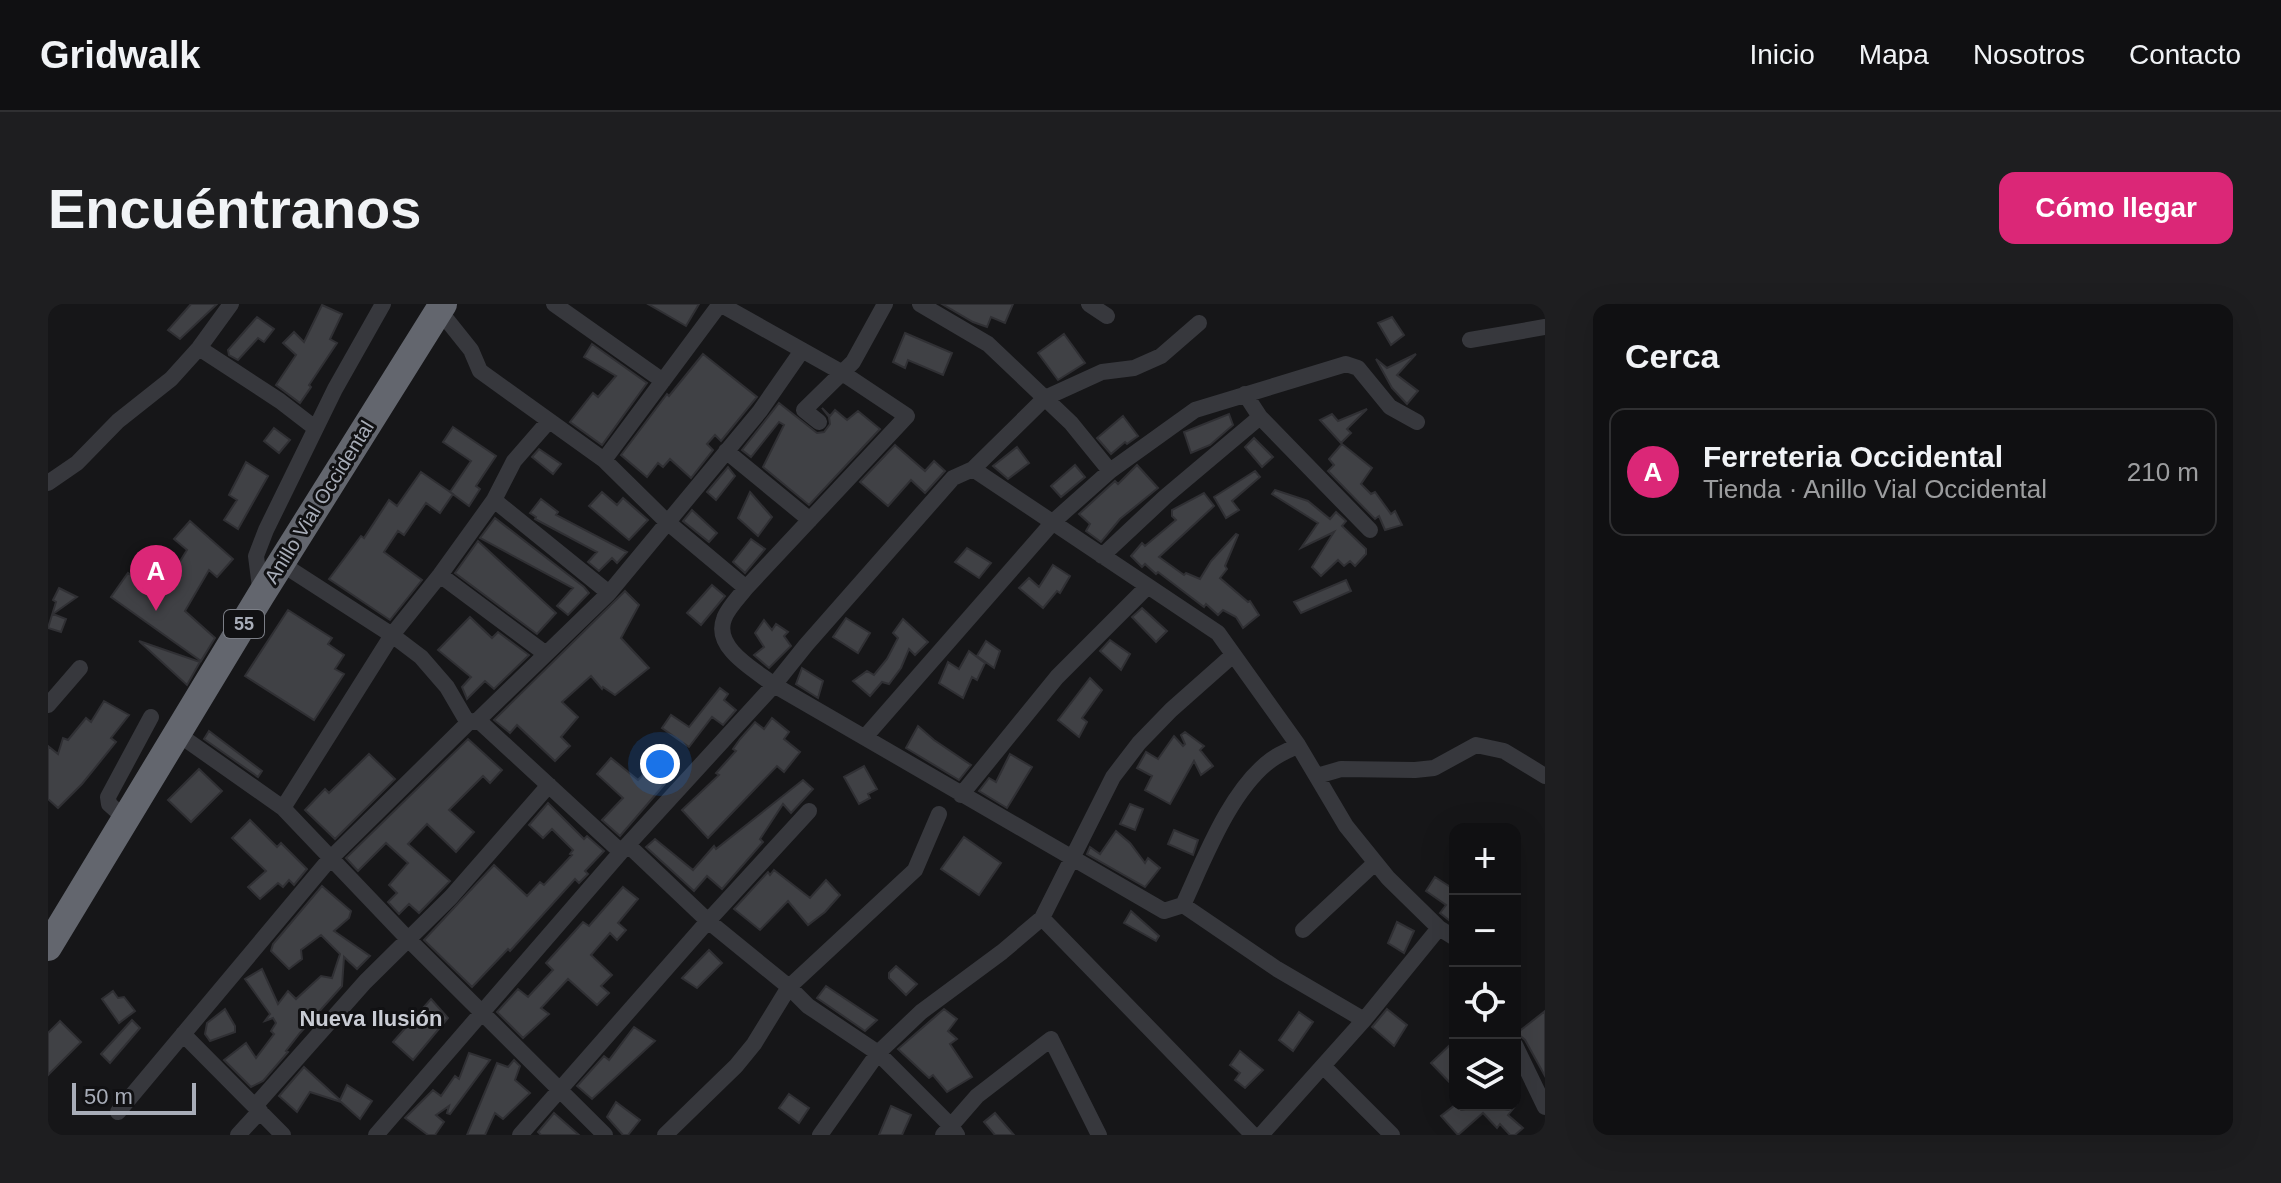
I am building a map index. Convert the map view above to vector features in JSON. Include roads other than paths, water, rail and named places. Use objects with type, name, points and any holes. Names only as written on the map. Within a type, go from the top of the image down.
[{"type":"highway","name":"Anillo Vial Occidental","points":[[50,938],[127,820],[261,595],[441,307]]},
{"type":"street","points":[[48,483],[77,463],[118,421],[171,379],[199,348],[231,304]]},
{"type":"street","points":[[261,595],[256,556],[315,428],[383,304]]},
{"type":"street","points":[[554,304],[663,381]]},
{"type":"street","points":[[604,460],[720,304],[841,372],[907,416],[746,588],[724,619],[722,637],[733,653],[774,685],[1164,911],[1183,905],[1221,826],[1246,786],[1270,761],[1298,745]]},
{"type":"street","points":[[819,422],[804,410],[853,362],[885,304]]},
{"type":"street","points":[[920,304],[988,344],[1071,423],[1110,471]]},
{"type":"street","points":[[1089,304],[1107,316]]},
{"type":"street","points":[[441,307],[471,350],[480,371],[604,460],[666,521],[746,588]]},
{"type":"street","points":[[376,1135],[624,848],[774,685],[953,478],[973,469],[1045,398],[1102,372],[1134,368],[1161,356],[1199,323]]},
{"type":"street","points":[[1470,340],[1545,327]]},
{"type":"street","points":[[199,348],[315,428]]},
{"type":"street","points":[[118,1112],[329,860],[609,593],[760,411],[801,352]]},
{"type":"street","points":[[865,737],[1054,521],[1110,471],[1195,410],[1346,364],[1358,368],[1390,407],[1417,422]]},
{"type":"street","points":[[1245,394],[1260,417],[1370,530]]},
{"type":"street","points":[[1102,556],[1165,497],[1260,417]]},
{"type":"street","points":[[283,808],[392,635],[494,500],[514,461],[548,422]]},
{"type":"street","points":[[726,451],[810,520]]},
{"type":"street","points":[[973,469],[1218,633],[1298,745],[1346,826],[1388,878],[1449,934]]},
{"type":"street","points":[[494,500],[609,593]]},
{"type":"street","points":[[282,564],[421,657],[473,722],[808,1006],[878,1053],[950,1132],[977,1096],[1051,1039],[1099,1135]]},
{"type":"street","points":[[440,575],[546,654]]},
{"type":"street","points":[[961,795],[1057,677],[1148,586]]},
{"type":"street","points":[[820,1135],[878,1053],[921,1012],[1042,918],[1113,777],[1139,743],[1171,710],[1233,655]]},
{"type":"street","points":[[48,705],[80,668]]},
{"type":"street","points":[[127,820],[109,804],[108,797],[151,717]]},
{"type":"street","points":[[178,734],[283,808],[329,860],[605,1135]]},
{"type":"street","points":[[1317,776],[1341,769],[1434,768],[1476,745],[1504,751],[1545,776]]},
{"type":"street","points":[[238,1135],[365,982],[451,897],[549,785]]},
{"type":"street","points":[[520,1135],[809,811]]},
{"type":"street","points":[[665,1135],[736,1066],[754,1044],[789,987],[915,870],[939,814]]},
{"type":"street","points":[[1303,930],[1375,863]]},
{"type":"street","points":[[1183,905],[1277,969],[1364,1020]]},
{"type":"street","points":[[1042,918],[1253,1135]]},
{"type":"street","points":[[1261,1135],[1364,1020],[1439,928]]},
{"type":"street","points":[[183,1034],[283,1135]]},
{"type":"street","points":[[1521,1057],[1545,1107]]},
{"type":"street","points":[[1323,1066],[1392,1135]]},
{"type":"place","name":"Ferreteria Occidental","points":[[156,611]]},
{"type":"district","name":"Nueva Ilusión","points":[[371,1018]]}]
